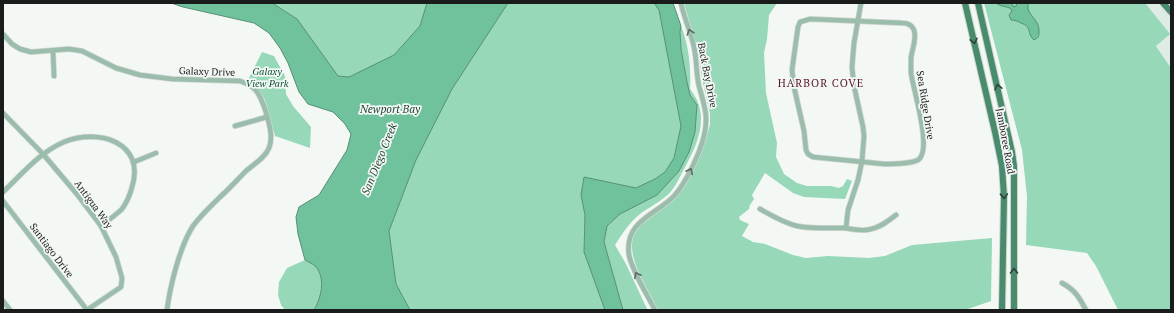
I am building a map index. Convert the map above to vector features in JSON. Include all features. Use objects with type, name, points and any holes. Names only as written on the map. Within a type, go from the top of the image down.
[{"type":"main road","name":"Jamboree Road","points":[[965,3],[1002,166],[1004,196],[1002,310]]},
{"type":"main road","name":"Jamboree Road","points":[[978,3],[1014,166],[1014,310]]},
{"type":"main road","points":[[1163,3],[1171,12]]},
{"type":"street","name":"Back Bay Drive","points":[[654,310],[632,264],[629,254],[630,239],[640,222],[669,200],[679,190],[699,153],[706,127],[707,113],[699,86],[694,46],[681,3]]},
{"type":"street","points":[[846,228],[848,210],[858,180],[862,161],[864,136],[854,86],[852,67],[854,43],[861,3]]},
{"type":"street","points":[[858,21],[810,20],[800,22],[792,70],[795,93],[808,154],[813,156],[862,161]]},
{"type":"street","name":"Sea Ridge Drive","points":[[858,21],[908,24],[912,26],[915,31],[911,58],[911,74],[921,118],[923,139],[922,156],[913,162],[892,164],[862,161]]},
{"type":"street","name":"Galaxy Drive","points":[[3,34],[12,44],[20,49],[31,52],[69,49],[82,51],[116,68],[140,75],[172,79],[240,81],[255,88],[260,95],[267,117],[271,138],[269,148],[262,158],[246,171],[206,211],[194,226],[186,239],[174,276],[167,310]]},
{"type":"street","points":[[53,51],[54,76]]},
{"type":"street","name":"Antigua Way","points":[[3,112],[44,154],[76,193],[101,226],[116,257],[122,278],[121,287],[87,310]]},
{"type":"street","points":[[235,126],[267,117]]},
{"type":"street","points":[[3,192],[44,154],[64,143],[76,139],[92,137],[108,139],[120,144],[128,151],[134,162],[135,180],[130,196],[122,209],[101,226]]},
{"type":"street","points":[[134,162],[156,153]]},
{"type":"street","name":"Santiago Drive","points":[[3,201],[87,310]]},
{"type":"street","points":[[760,209],[786,223],[808,228],[846,228],[870,230],[880,227],[896,215]]},
{"type":"street","points":[[1062,283],[1072,288],[1086,310]]},
{"type":"street","points":[[3,300],[10,310]]},
{"type":"shaded area","points":[[1145,3],[1171,3],[1171,68],[1156,45],[1169,34]]},
{"type":"green space","points":[[272,3],[427,3],[420,26],[394,55],[349,77],[338,76],[297,19]]},
{"type":"green space","points":[[508,3],[654,3],[659,10],[681,126],[674,158],[665,172],[655,179],[636,188],[584,177],[581,195],[585,215],[584,252],[605,310],[410,310],[396,284],[389,231],[416,160],[452,89]]},
{"type":"green space","points":[[684,3],[777,3],[769,15],[764,53],[766,93],[777,143],[776,157],[784,174],[797,183],[807,186],[831,186],[839,188],[843,186],[847,179],[852,181],[845,199],[804,197],[793,193],[765,173],[752,195],[754,199],[749,209],[739,217],[740,220],[749,224],[742,236],[753,242],[765,244],[793,255],[806,258],[828,256],[869,258],[885,256],[912,245],[992,238],[991,301],[965,310],[658,310],[638,270],[633,253],[633,239],[641,225],[674,200],[685,186],[702,150],[710,125],[710,114],[697,48]]},
{"type":"green space","points":[[984,3],[1145,3],[1170,34],[1156,46],[1171,68],[1171,310],[1118,310],[1096,266],[1087,253],[1026,245],[1027,196],[1022,150]]},
{"type":"green space","points":[[681,26],[689,57],[690,89],[700,109],[701,119],[698,139],[674,188],[657,203],[636,217],[615,245],[626,264],[647,309],[623,310],[604,242],[607,226],[620,214],[657,195],[695,132],[697,105],[690,95],[687,82],[681,49]]},
{"type":"green space","name":"Galaxy View Park","points":[[262,52],[274,56],[285,76],[286,94],[293,106],[311,127],[310,148],[275,136],[265,100],[258,89],[248,80]]},
{"type":"green space","points":[[305,260],[315,266],[321,277],[322,283],[319,300],[314,310],[285,310],[281,305],[278,295],[279,282],[287,268]]},
{"type":"water","name":"Newport Bay","points":[[171,3],[272,3],[297,19],[338,76],[349,77],[394,55],[420,26],[427,3],[508,3],[452,89],[416,160],[389,231],[396,284],[410,310],[314,310],[319,300],[322,283],[321,277],[315,266],[305,260],[298,234],[296,217],[299,207],[319,195],[347,150],[351,134],[345,124],[333,112],[308,104],[299,92],[288,63],[280,48],[269,33],[254,23]]},
{"type":"water","points":[[654,3],[673,3],[681,26],[681,49],[687,82],[690,95],[697,105],[695,132],[689,152],[679,171],[657,195],[620,214],[607,226],[604,242],[623,310],[605,310],[584,252],[585,215],[581,195],[584,177],[636,188],[655,179],[665,172],[674,158],[681,126],[659,10]]},
{"type":"water","points":[[996,3],[1013,3],[1012,5],[1014,7],[1017,3],[1028,3],[1029,12],[1038,25],[1039,36],[1034,40],[1030,35],[1027,26],[1011,20],[1009,15],[1012,11],[1011,9]]},
{"type":"district","name":"HARBOR COVE","points":[[821,83]]},
{"type":"water label","name":"San Diego Creek","points":[[379,159]]}]
